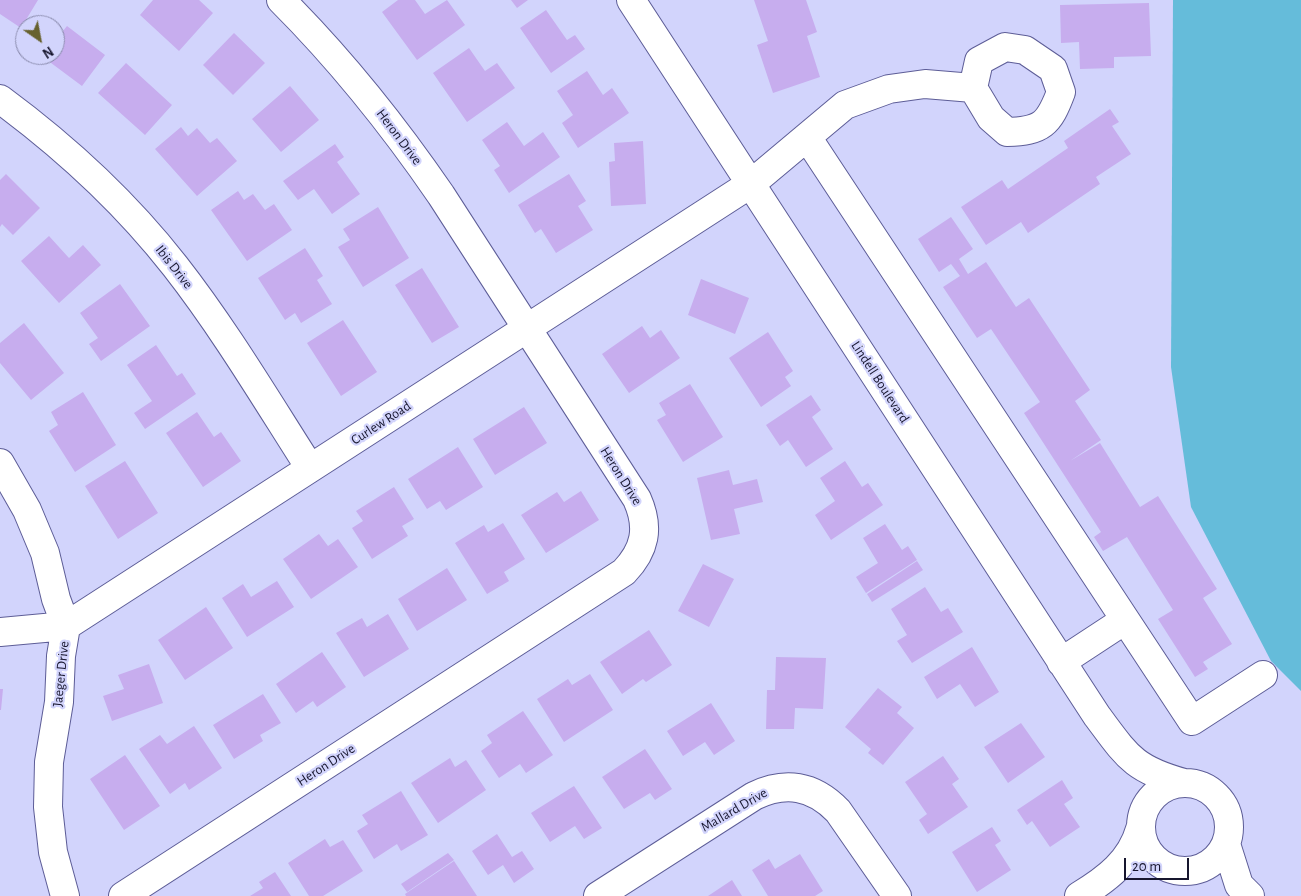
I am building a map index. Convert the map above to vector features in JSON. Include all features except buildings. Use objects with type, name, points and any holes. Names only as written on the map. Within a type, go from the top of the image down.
[{"type":"street","name":"Heron Drive","points":[[123,896],[624,572],[636,560],[643,546],[646,529],[640,506],[527,328],[408,147],[362,87],[311,30],[281,0]]},
{"type":"street","name":"Lindell Boulevard","points":[[631,0],[752,183],[1097,716],[1132,761],[1157,775],[1184,783]]},
{"type":"street","name":"Curlew Road","points":[[0,632],[66,626],[752,183],[845,105],[889,89],[925,84],[973,88]]},
{"type":"street","name":"Ibis Drive","points":[[0,99],[34,124],[85,168],[132,216],[175,266],[215,320],[310,468]]},
{"type":"street","points":[[807,137],[1192,722],[1264,676]]},
{"type":"street","name":"Jaeger Drive","points":[[0,463],[27,510],[45,553],[56,599],[66,626],[59,702],[49,762],[48,807],[53,852],[65,896]]},
{"type":"street","points":[[1061,662],[1125,620]]},
{"type":"street","name":"Lindell Boulevard","points":[[1132,761],[1141,820]]},
{"type":"street","points":[[1079,896],[1104,881],[1124,861],[1137,840],[1141,820],[1152,797],[1166,786],[1184,783],[1201,786],[1216,795],[1226,809],[1230,826],[1226,844],[1217,858],[1203,868],[1104,881]]},
{"type":"street","name":"Mallard Drive","points":[[598,896],[754,796],[768,789],[784,786],[799,787],[827,800],[838,811],[897,896]]},
{"type":"street","points":[[1141,820],[1144,846],[1154,860],[1177,871],[1244,891]]},
{"type":"street","points":[[1226,844],[1244,891]]},
{"type":"water","points":[[1173,0],[1301,0],[1301,691],[1271,661],[1191,507],[1171,367]]}]
